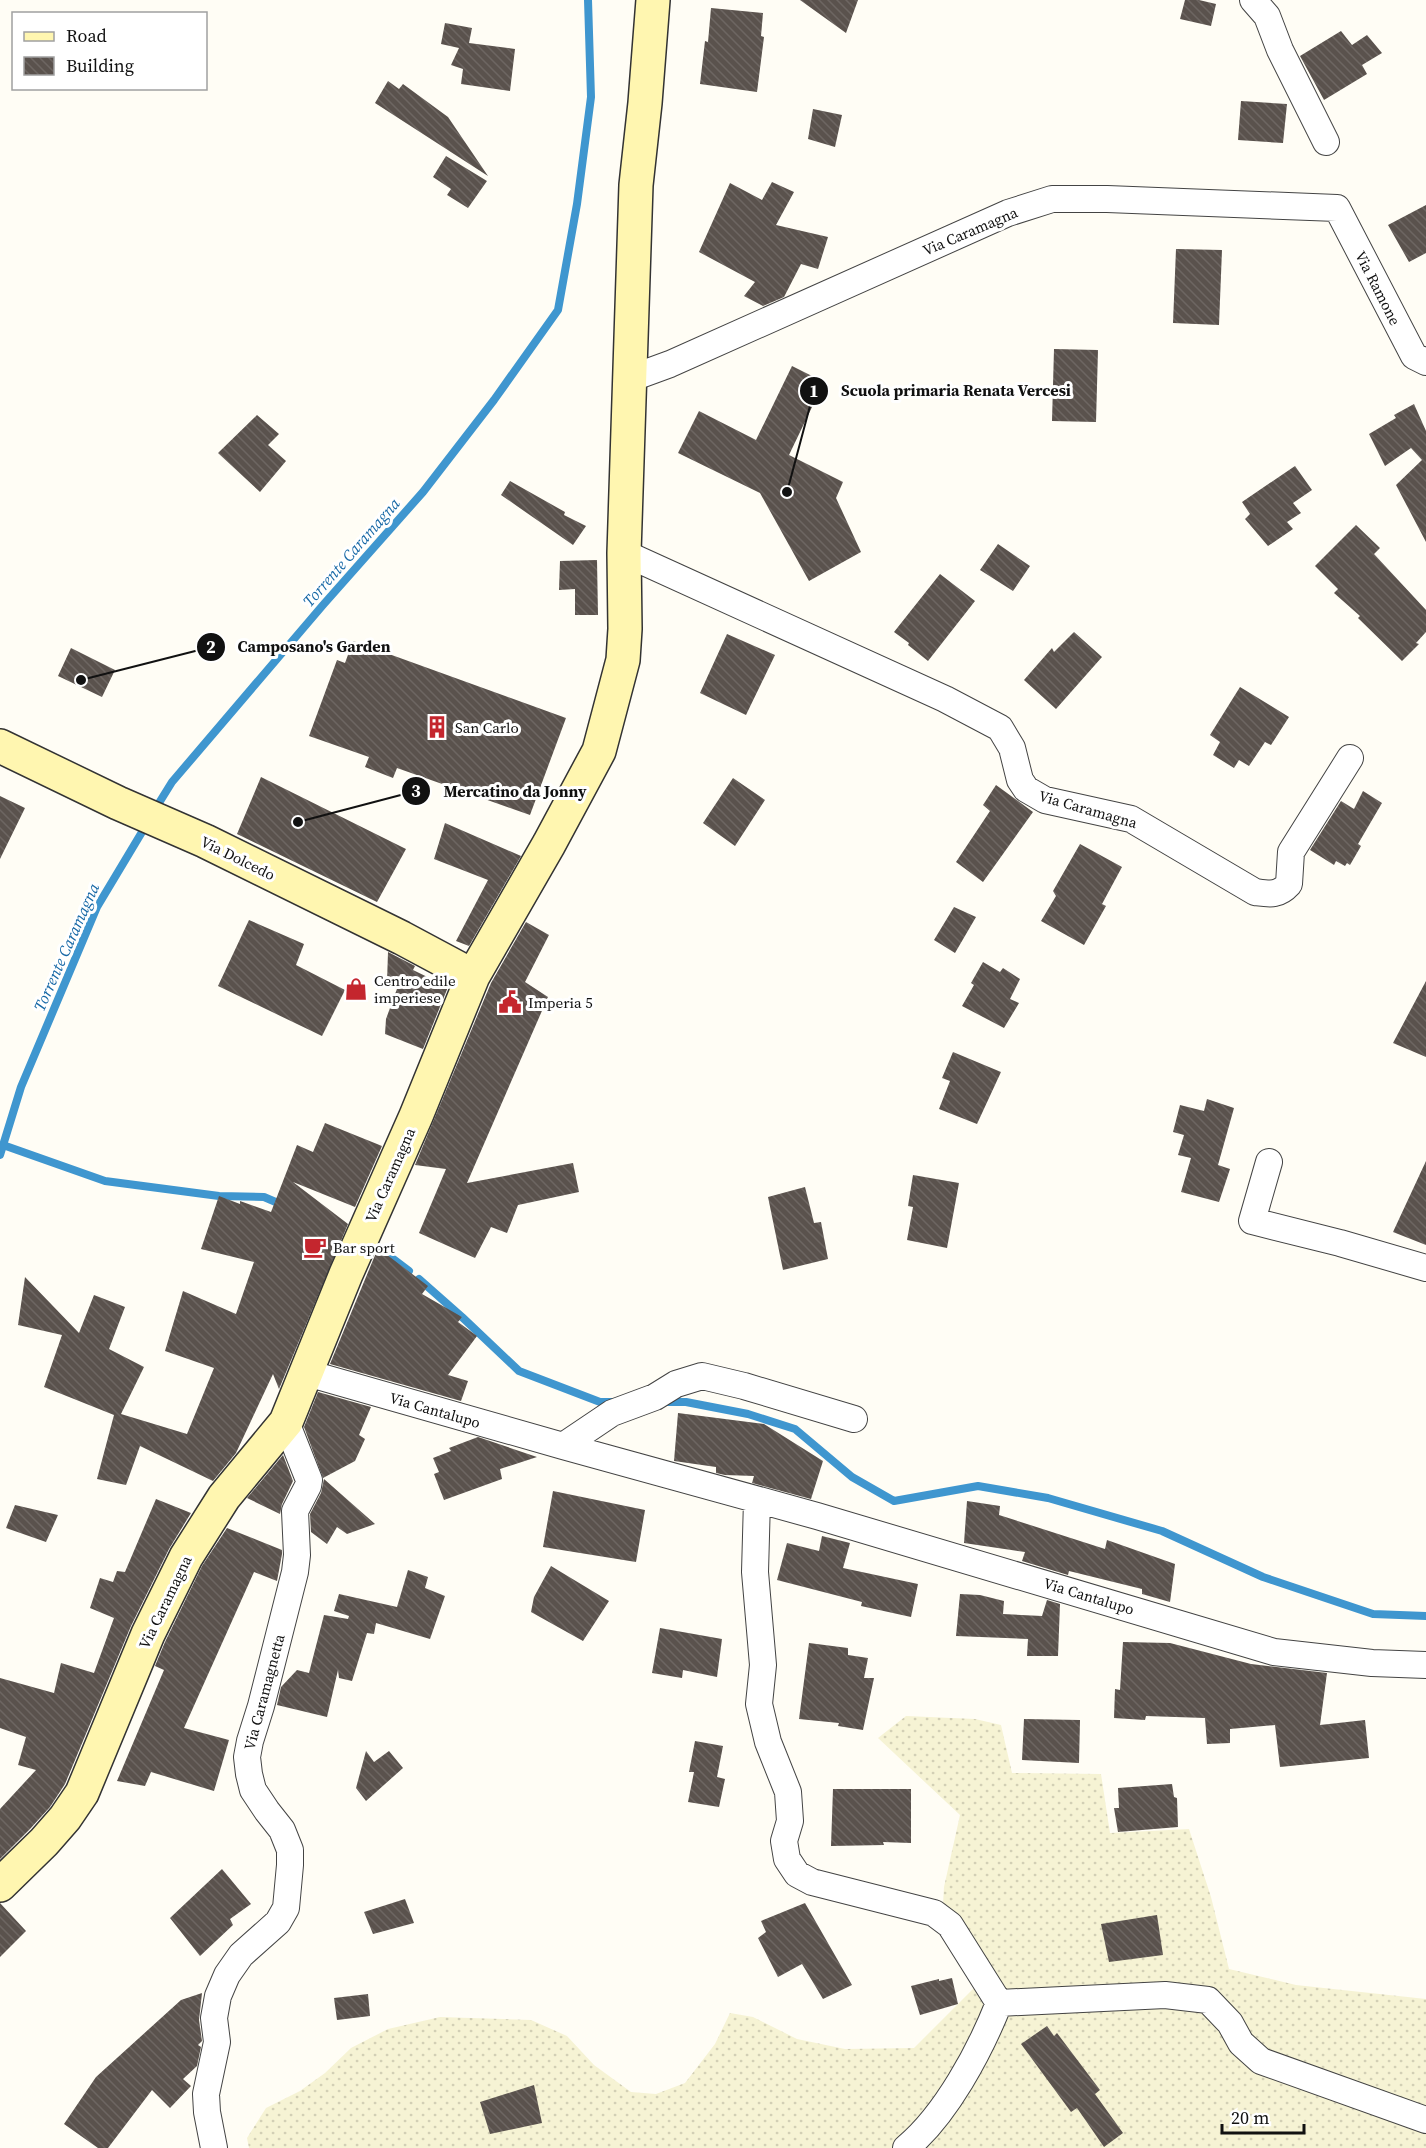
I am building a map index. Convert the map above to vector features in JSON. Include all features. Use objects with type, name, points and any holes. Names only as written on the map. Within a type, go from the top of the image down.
[{"type":"street","name":"Via Caramagna","points":[[0,1885],[51,1834],[82,1794],[148,1634],[186,1557],[224,1497],[286,1422],[473,976],[549,844],[599,751],[623,660],[624,553],[636,185],[653,0]]},
{"type":"street","points":[[1253,0],[1267,16],[1284,59],[1326,142]]},
{"type":"street","name":"Via Caramagna","points":[[629,380],[670,364],[1008,213],[1052,199],[1337,208]]},
{"type":"street","name":"Via Ramone","points":[[1337,208],[1414,356],[1426,362]]},
{"type":"street","name":"Via Caramagna","points":[[624,553],[982,718],[1000,728],[1012,748],[1020,780],[1026,789],[1035,795],[1045,801],[1131,819],[1255,892],[1272,895],[1282,891],[1289,884],[1291,852],[1350,758]]},
{"type":"street","name":"Via Dolcedo","points":[[0,746],[118,803],[205,841],[402,938],[473,976]]},
{"type":"street","points":[[1269,1162],[1252,1221],[1426,1268]]},
{"type":"street","name":"Via Cantalupo","points":[[307,1373],[1040,1581],[1274,1652],[1372,1663],[1426,1665]]},
{"type":"street","points":[[563,1446],[612,1413],[655,1397],[676,1384],[702,1376],[744,1386],[854,1419]]},
{"type":"street","name":"Via Caramagnetta","points":[[214,2148],[206,2094],[217,2042],[214,2018],[218,1996],[227,1975],[241,1955],[284,1914],[290,1865],[290,1850],[282,1830],[253,1790],[247,1757],[295,1572],[297,1555],[295,1511],[309,1486],[309,1480],[286,1422]]},
{"type":"street","points":[[757,1500],[755,1572],[763,1665],[759,1704],[771,1750],[788,1792],[790,1821],[784,1841],[787,1859],[797,1874],[812,1882],[922,1909],[943,1918],[950,1925],[999,2002]]},
{"type":"street","points":[[999,2002],[1165,1995],[1208,2000],[1230,2023],[1241,2043],[1261,2061],[1426,2120]]},
{"type":"street","points":[[906,2148],[932,2121],[968,2069],[999,2002]]},
{"type":"shaded area","points":[[906,1716],[975,1719],[1001,1725],[1012,1773],[1101,1774],[1110,1833],[1189,1829],[1211,1897],[1229,1969],[1296,1985],[1426,1999],[1426,2148],[249,2148],[247,2138],[266,2108],[300,2091],[325,2073],[351,2048],[388,2029],[440,2017],[531,2020],[567,2036],[594,2065],[631,2092],[656,2094],[685,2083],[715,2044],[730,2013],[753,2017],[797,2039],[845,2049],[914,2048],[983,1979],[943,1904],[944,1887],[960,1815],[878,1738]]},
{"type":"building","points":[[800,0],[858,0],[846,33]]},
{"type":"building","points":[[1185,0],[1216,4],[1211,26],[1180,19]]},
{"type":"building","points":[[711,8],[763,13],[761,36],[764,37],[757,92],[700,84],[705,41],[708,42]]},
{"type":"building","points":[[445,23],[472,28],[469,43],[515,49],[510,91],[461,84],[463,69],[451,65],[459,48],[441,44]]},
{"type":"building","points":[[1341,31],[1352,45],[1367,35],[1382,53],[1362,65],[1367,74],[1324,100],[1300,56]]},
{"type":"building","points":[[388,81],[399,89],[403,84],[448,117],[488,176],[375,103]]},
{"type":"building","points":[[1241,101],[1287,104],[1283,143],[1238,140]]},
{"type":"building","points":[[813,109],[842,115],[835,147],[808,139]]},
{"type":"building","points":[[446,156],[487,181],[468,208],[447,195],[451,189],[433,177]]},
{"type":"building","points":[[772,182],[794,192],[776,225],[828,237],[818,269],[801,264],[784,297],[763,306],[744,296],[755,282],[699,252],[730,183],[762,200]]},
{"type":"building","points":[[1426,205],[1426,253],[1409,262],[1388,225]]},
{"type":"building","points":[[1176,249],[1222,250],[1219,325],[1173,323]]},
{"type":"building","points":[[1054,349],[1098,350],[1096,422],[1052,421]]},
{"type":"building","points":[[792,366],[824,382],[789,455],[843,482],[836,498],[861,552],[809,581],[760,493],[678,453],[699,411],[756,440]]},
{"type":"building","points":[[1414,404],[1426,431],[1426,542],[1396,485],[1422,460],[1411,448],[1385,466],[1369,434],[1396,418],[1394,415]]},
{"type":"building","points":[[257,415],[279,434],[268,445],[286,461],[260,492],[218,453]]},
{"type":"building","points":[[1295,466],[1312,490],[1293,503],[1301,513],[1287,522],[1293,529],[1268,546],[1245,519],[1250,514],[1242,502]]},
{"type":"building","points":[[510,481],[586,526],[573,545],[501,495]]},
{"type":"building","points":[[1356,525],[1380,548],[1374,554],[1426,610],[1426,632],[1416,643],[1419,644],[1402,661],[1358,618],[1360,616],[1334,593],[1338,589],[1315,566]]},
{"type":"building","points":[[998,544],[1030,566],[1013,591],[980,570]]},
{"type":"building","points":[[597,560],[598,615],[575,615],[575,589],[559,590],[560,561]]},
{"type":"building","points":[[940,574],[975,601],[928,661],[894,632]]},
{"type":"building","points":[[1074,632],[1102,657],[1056,709],[1024,680],[1052,648],[1054,652]]},
{"type":"building","points":[[727,634],[775,655],[746,715],[700,693]]},
{"type":"building","name":"San Carlo","points":[[353,641],[566,718],[530,815],[397,768],[393,778],[365,767],[369,757],[309,736],[337,660],[345,663]]},
{"type":"building","points":[[71,648],[115,670],[102,697],[58,676]]},
{"type":"building","points":[[1240,687],[1289,717],[1271,745],[1265,742],[1249,766],[1239,760],[1234,768],[1213,755],[1220,742],[1210,735]]},
{"type":"building","points":[[261,777],[406,849],[377,902],[237,834]]},
{"type":"building","points":[[733,778],[765,800],[735,846],[703,823]]},
{"type":"building","points":[[996,785],[1033,812],[983,882],[956,862],[990,811],[983,805]]},
{"type":"building","points":[[1363,791],[1382,803],[1358,844],[1361,846],[1350,865],[1347,863],[1345,866],[1336,861],[1334,865],[1310,850],[1341,801],[1354,809]]},
{"type":"building","points":[[0,796],[25,808],[0,859]]},
{"type":"building","points":[[445,823],[521,856],[469,946],[456,941],[488,880],[434,859]]},
{"type":"building","points":[[1080,844],[1122,867],[1102,904],[1106,906],[1084,945],[1041,921],[1056,896],[1053,891]]},
{"type":"building","points":[[954,907],[976,917],[955,953],[934,940]]},
{"type":"building","points":[[249,920],[304,944],[296,965],[345,990],[322,1036],[218,986]]},
{"type":"building","points":[[526,922],[549,935],[525,982],[548,997],[467,1183],[573,1163],[579,1192],[518,1205],[507,1233],[491,1227],[475,1258],[419,1233],[446,1169],[415,1165],[491,983]]},
{"type":"building","points":[[388,952],[415,966],[413,970],[448,987],[423,1049],[385,1034],[386,1019],[398,986],[387,982]]},
{"type":"building","points":[[983,962],[1000,972],[1003,968],[1020,979],[1010,999],[1019,1003],[1004,1028],[962,1006]]},
{"type":"building","points":[[1426,981],[1426,1057],[1393,1043]]},
{"type":"building","points":[[953,1052],[1001,1072],[977,1124],[939,1109],[950,1081],[942,1078]]},
{"type":"building","points":[[1207,1099],[1234,1108],[1218,1165],[1230,1169],[1219,1202],[1181,1192],[1191,1158],[1178,1155],[1184,1135],[1173,1132],[1180,1105],[1204,1111]]},
{"type":"building","points":[[325,1123],[382,1146],[355,1207],[293,1182],[348,1224],[279,1389],[273,1374],[236,1453],[213,1481],[140,1446],[126,1485],[97,1479],[114,1415],[44,1387],[62,1335],[18,1325],[25,1277],[79,1333],[94,1295],[125,1307],[109,1349],[144,1367],[121,1414],[187,1434],[214,1368],[165,1351],[183,1291],[236,1314],[254,1262],[201,1249],[219,1196],[271,1212],[297,1145],[313,1152]]},
{"type":"building","points":[[1426,1161],[1426,1245],[1393,1232]]},
{"type":"building","points":[[913,1175],[959,1183],[947,1248],[907,1240],[913,1207],[908,1206]]},
{"type":"building","points":[[805,1187],[814,1223],[821,1222],[828,1259],[783,1270],[768,1197]]},
{"type":"building","points":[[378,1248],[428,1286],[422,1294],[462,1317],[458,1322],[477,1336],[448,1375],[468,1381],[461,1401],[330,1364]]},
{"type":"building","points":[[318,1392],[371,1407],[359,1435],[365,1439],[355,1461],[323,1478],[304,1427]]},
{"type":"building","points":[[678,1413],[764,1424],[823,1461],[811,1499],[752,1483],[754,1476],[725,1475],[716,1473],[716,1467],[674,1461]]},
{"type":"building","points":[[478,1437],[537,1457],[500,1469],[502,1479],[444,1500],[434,1474],[439,1472],[433,1458],[451,1451],[449,1448]]},
{"type":"building","points":[[283,1455],[293,1481],[282,1504],[280,1514],[247,1498]]},
{"type":"building","points":[[324,1479],[375,1524],[347,1534],[337,1527],[327,1544],[311,1532],[310,1514],[321,1493]]},
{"type":"building","points":[[553,1491],[645,1510],[636,1562],[543,1547]]},
{"type":"building","points":[[156,1499],[191,1513],[169,1549],[131,1626],[65,1784],[50,1807],[0,1859],[0,1809],[36,1770],[18,1765],[26,1737],[0,1728],[0,1678],[54,1693],[61,1663],[94,1673],[114,1618],[90,1608],[100,1578],[113,1582],[117,1571],[125,1572]]},
{"type":"building","points":[[967,1501],[1000,1506],[999,1515],[1105,1549],[1107,1540],[1175,1564],[1170,1602],[1142,1594],[1142,1589],[1069,1571],[1068,1575],[1022,1561],[1025,1552],[964,1543]]},
{"type":"building","points":[[15,1505],[58,1515],[46,1542],[6,1528]]},
{"type":"building","points":[[227,1528],[282,1550],[282,1554],[277,1581],[254,1572],[184,1728],[229,1740],[214,1791],[151,1772],[145,1786],[117,1781],[164,1670],[155,1666],[165,1642],[202,1566]]},
{"type":"building","points":[[822,1536],[850,1543],[843,1568],[918,1584],[911,1617],[861,1606],[862,1602],[777,1580],[787,1543],[819,1551]]},
{"type":"building","points":[[551,1566],[609,1601],[583,1641],[531,1612],[534,1597]]},
{"type":"building","points":[[408,1570],[428,1577],[425,1588],[445,1596],[430,1639],[376,1623],[374,1634],[367,1633],[352,1681],[339,1678],[338,1670],[327,1717],[277,1705],[281,1687],[297,1670],[309,1673],[324,1615],[348,1619],[349,1616],[334,1611],[339,1594],[397,1607]]},
{"type":"building","points":[[960,1594],[980,1595],[1004,1601],[1003,1614],[1042,1616],[1047,1600],[1060,1604],[1058,1656],[1027,1656],[1028,1639],[956,1636]]},
{"type":"building","points":[[660,1628],[722,1639],[717,1677],[683,1670],[682,1678],[652,1673]]},
{"type":"building","points":[[1123,1642],[1170,1643],[1251,1664],[1327,1673],[1320,1725],[1365,1720],[1369,1758],[1280,1767],[1275,1725],[1230,1729],[1230,1743],[1207,1744],[1205,1718],[1146,1716],[1145,1720],[1114,1718],[1115,1689],[1120,1690]]},
{"type":"building","points":[[809,1643],[848,1648],[848,1655],[868,1658],[864,1678],[874,1678],[863,1730],[838,1726],[839,1723],[799,1719]]},
{"type":"building","points":[[1024,1719],[1080,1720],[1079,1763],[1022,1760]]},
{"type":"building","points":[[695,1741],[723,1746],[717,1777],[725,1779],[719,1807],[688,1802],[694,1772],[689,1772]]},
{"type":"building","points":[[366,1751],[374,1762],[389,1751],[403,1768],[366,1801],[356,1788]]},
{"type":"building","points":[[1172,1784],[1174,1797],[1177,1798],[1178,1827],[1118,1832],[1114,1808],[1119,1808],[1118,1788]]},
{"type":"building","points":[[833,1789],[911,1789],[911,1843],[883,1842],[884,1845],[831,1846]]},
{"type":"building","points":[[222,1869],[251,1904],[230,1919],[233,1925],[200,1956],[170,1918]]},
{"type":"building","points":[[405,1899],[414,1923],[373,1934],[364,1912]]},
{"type":"building","points":[[0,1903],[26,1931],[0,1957]]},
{"type":"building","points":[[805,1903],[852,1985],[823,1999],[802,1964],[778,1977],[758,1938],[766,1932],[761,1921]]},
{"type":"building","points":[[1157,1915],[1163,1955],[1109,1962],[1101,1924]]},
{"type":"building","points":[[952,1978],[958,2004],[920,2015],[911,1986]]},
{"type":"building","points":[[202,1993],[199,2020],[202,2041],[198,2045],[201,2047],[197,2066],[183,2079],[191,2086],[170,2108],[152,2090],[108,2148],[98,2148],[64,2124],[96,2077],[181,2000]]},
{"type":"building","points":[[368,1994],[370,2016],[337,2020],[334,1998]]},
{"type":"building","points":[[1047,2026],[1054,2036],[1057,2033],[1100,2090],[1095,2094],[1123,2133],[1104,2147],[1077,2108],[1071,2112],[1021,2044]]},
{"type":"building","points":[[534,2085],[542,2123],[490,2134],[480,2102]]},
{"type":"waterway","name":"Torrente Caramagna","points":[[154,811],[172,782],[423,492],[494,400],[558,310],[577,204],[591,97],[588,0]]},
{"type":"waterway","name":"Torrente Caramagna","points":[[0,1155],[21,1087],[97,907],[148,822]]},
{"type":"waterway","points":[[3,1145],[105,1181],[219,1196],[264,1197],[285,1206]]},
{"type":"waterway","points":[[368,1243],[376,1246],[409,1271]]},
{"type":"waterway","points":[[419,1279],[519,1371],[600,1402],[617,1402]]},
{"type":"waterway","points":[[662,1402],[686,1402],[748,1414],[795,1429],[852,1477],[894,1501],[978,1486],[1048,1498],[1162,1531],[1263,1577],[1373,1614],[1426,1616]]},
{"type":"place","name":"Scuola primaria Renata Vercesi","points":[[787,492]]},
{"type":"place","name":"Camposano's Garden","points":[[81,680]]},
{"type":"place","name":"San Carlo","points":[[437,727]]},
{"type":"place","name":"Mercatino da Jonny","points":[[298,822]]},
{"type":"place","name":"Centro edile imperiese","points":[[356,989]]},
{"type":"place","name":"Imperia 5","points":[[510,1002]]},
{"type":"place","name":"Bar sport","points":[[315,1247]]}]
